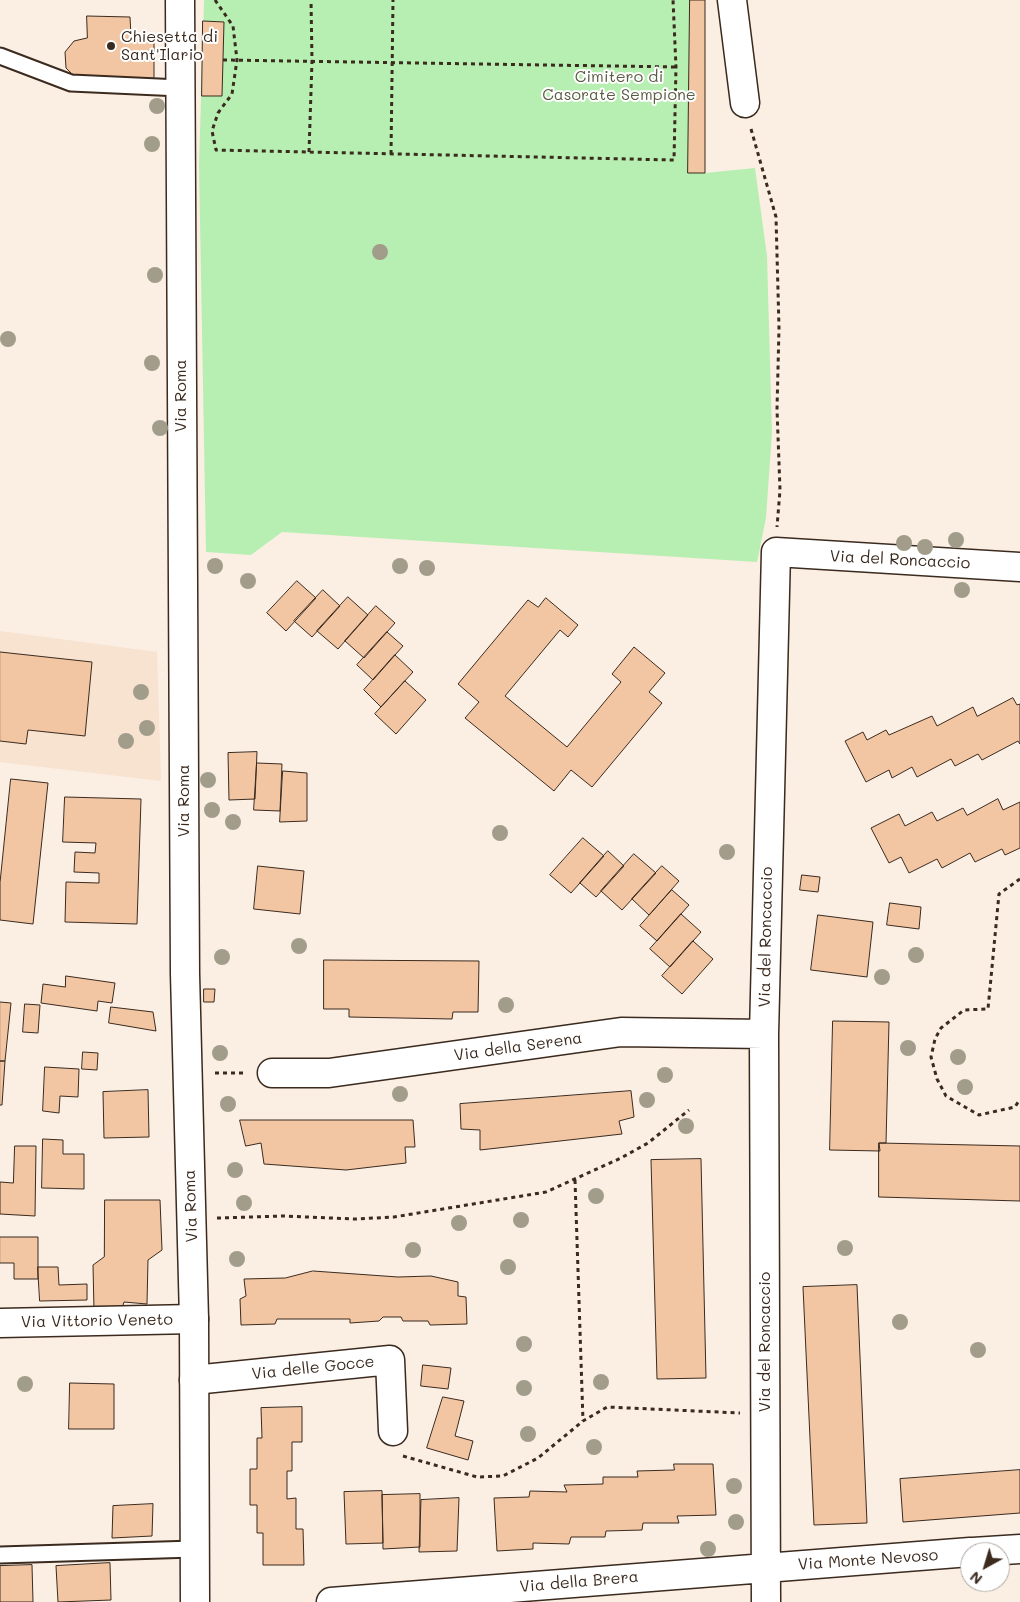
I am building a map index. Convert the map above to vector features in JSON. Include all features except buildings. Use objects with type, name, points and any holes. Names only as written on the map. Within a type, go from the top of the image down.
[{"type":"street","name":"Via Roma","points":[[180,0],[187,1073],[194,1319],[195,1602]]},
{"type":"street","points":[[732,0],[745,103]]},
{"type":"street","name":"Via del Roncaccio","points":[[766,1602],[764,1034],[776,552],[1020,567]]},
{"type":"street","name":"Via della Serena","points":[[272,1074],[329,1073],[621,1032],[764,1034]]},
{"type":"street","name":"Via Vittorio Veneto","points":[[0,1323],[194,1319]]},
{"type":"street","name":"Via delle Gocce","points":[[194,1380],[390,1360],[397,1443]]},
{"type":"street","name":"Via Monte Nevoso","points":[[766,1567],[960,1553]]},
{"type":"street","name":"Via della Brera","points":[[332,1602],[766,1567]]},
{"type":"lane","points":[[0,56],[71,82],[180,88]]},
{"type":"lane","points":[[0,1555],[194,1549]]},
{"type":"path","points":[[215,0],[232,26],[237,60],[232,94],[218,114],[212,131],[216,150],[674,160],[676,67],[673,0]]},
{"type":"path","points":[[309,152],[312,62],[311,0]]},
{"type":"path","points":[[391,154],[393,0]]},
{"type":"path","points":[[223,60],[676,67]]},
{"type":"path","points":[[745,103],[776,217],[780,328],[777,409],[780,490],[776,552]]},
{"type":"path","points":[[1020,879],[999,894],[988,1009],[964,1010],[942,1028],[935,1039],[932,1057],[937,1079],[946,1096],[979,1115],[1014,1107],[1020,1099]]},
{"type":"path","points":[[187,1073],[272,1074]]},
{"type":"path","points":[[191,1217],[283,1216],[354,1219],[394,1217],[546,1192],[575,1180],[648,1143],[689,1110]]},
{"type":"path","points":[[575,1180],[583,1421]]},
{"type":"path","points":[[397,1443],[477,1477],[503,1476],[538,1458],[583,1421],[607,1407],[765,1414]]},
{"type":"shaded area","points":[[0,631],[157,652],[161,781],[0,762]]},
{"type":"green space","name":"Cimitero di Casorate Sempione","points":[[204,0],[705,0],[705,173],[755,168],[767,256],[772,432],[766,518],[757,562],[282,532],[251,555],[206,552],[199,165]]},
{"type":"place","name":"Chiesetta di Sant'Ilario","points":[[111,46]]}]
